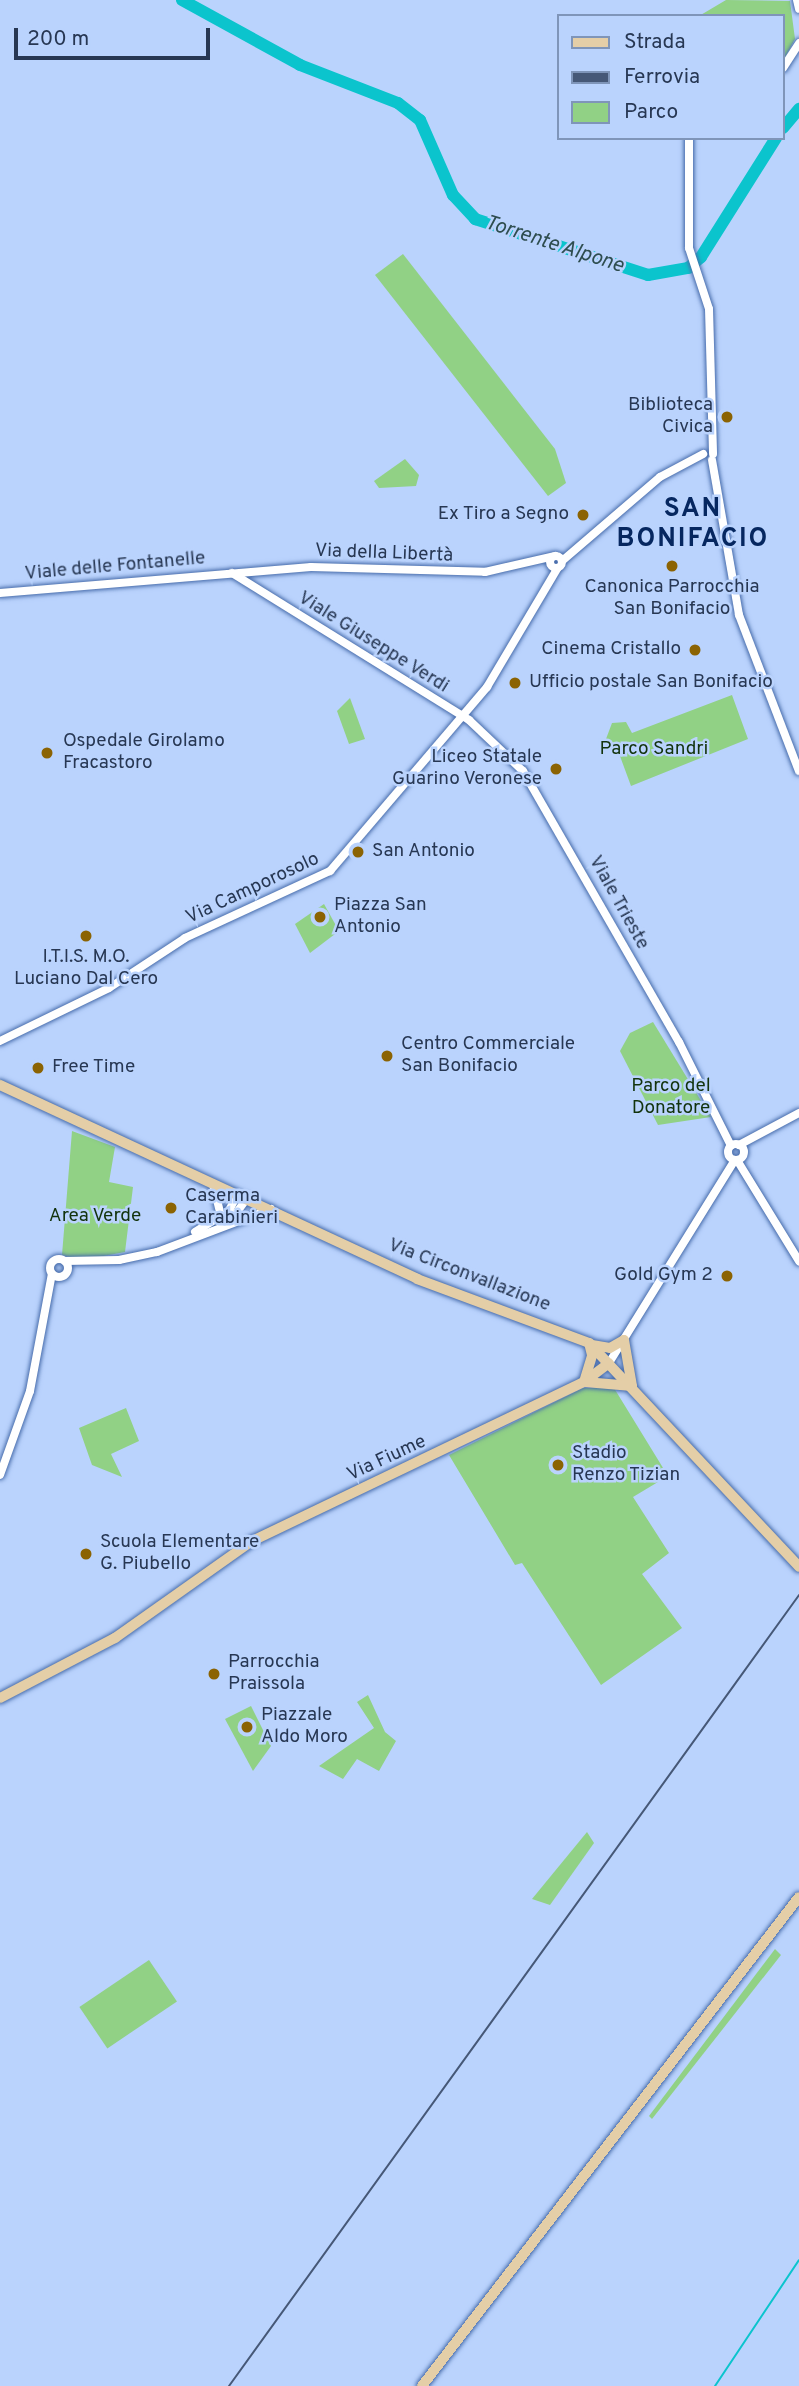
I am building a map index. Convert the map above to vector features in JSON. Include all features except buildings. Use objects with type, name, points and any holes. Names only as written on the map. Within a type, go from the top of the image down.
[{"type":"main road","name":"Via Circonvallazione","points":[[0,1085],[20,1097],[271,1209],[417,1279],[589,1343],[799,1567]]},
{"type":"main road","name":"Via Circonvallazione","points":[[0,1093],[20,1097]]},
{"type":"main road","points":[[624,1340],[632,1386],[584,1382],[592,1355],[589,1343],[610,1348],[624,1340]]},
{"type":"main road","name":"Via Fiume","points":[[0,1698],[115,1638],[253,1541],[584,1382],[609,1363]]},
{"type":"main road","points":[[422,2386],[799,1897]]},
{"type":"street","points":[[797,0],[799,9]]},
{"type":"street","points":[[785,65],[799,43]]},
{"type":"street","points":[[689,140],[691,256],[708,300],[713,433],[707,457],[742,624],[799,771]]},
{"type":"street","name":"Via Camporosolo","points":[[1,1039],[100,993],[185,938],[322,877],[463,717],[498,671],[558,560],[686,462],[707,457]]},
{"type":"street","name":"Via della Libertà","points":[[232,573],[485,572],[534,561],[558,560]]},
{"type":"street","points":[[260,582],[267,571]]},
{"type":"street","name":"Viale Giuseppe Verdi","points":[[252,572],[267,595]]},
{"type":"street","name":"Viale Giuseppe Verdi","points":[[232,573],[463,717]]},
{"type":"street","name":"Viale delle Fontanelle","points":[[0,593],[232,573]]},
{"type":"street","name":"Viale Trieste","points":[[463,717],[509,756],[532,784],[799,1261]]},
{"type":"street","points":[[733,1134],[757,1132],[799,1113]]},
{"type":"street","name":"Viale Trieste","points":[[723,1122],[733,1134],[737,1153]]},
{"type":"street","points":[[737,1153],[767,1128]]},
{"type":"street","points":[[721,1179],[737,1153],[757,1132]]},
{"type":"street","name":"Via Fiume","points":[[609,1363],[737,1153]]},
{"type":"street","points":[[189,1240],[221,1216],[220,1197],[211,1182]]},
{"type":"street","points":[[229,1223],[226,1216],[242,1196]]},
{"type":"street","points":[[60,1274],[53,1261],[86,1263],[137,1258],[271,1209]]},
{"type":"street","points":[[0,1475],[30,1391],[51,1291],[65,1261]]},
{"type":"street","points":[[60,1274],[86,1263]]},
{"type":"green space","points":[[726,0],[790,1],[795,39],[785,57],[785,14],[702,14]]},
{"type":"green space","points":[[403,254],[555,449],[566,483],[548,496],[375,275]]},
{"type":"green space","points":[[405,459],[419,475],[416,486],[379,488],[374,481]]},
{"type":"green space","name":"Parco Sandri","points":[[732,695],[748,739],[631,786],[617,748],[606,739],[612,723],[626,722],[632,733]]},
{"type":"green space","points":[[350,698],[365,739],[349,744],[337,711]]},
{"type":"green space","points":[[324,904],[339,931],[310,953],[295,924]]},
{"type":"green space","name":"Parco del Donatore","points":[[653,1022],[711,1117],[658,1125],[620,1051],[630,1033]]},
{"type":"green space","name":"Area Verde","points":[[72,1131],[115,1147],[109,1182],[133,1187],[125,1252],[82,1260],[62,1255]]},
{"type":"green space","points":[[583,1388],[614,1388],[668,1476],[633,1497],[669,1553],[642,1574],[682,1628],[601,1685],[522,1563],[515,1565],[449,1455]]},
{"type":"green space","points":[[126,1408],[139,1441],[111,1454],[122,1477],[92,1465],[79,1428]]},
{"type":"green space","points":[[368,1695],[385,1732],[396,1741],[379,1771],[357,1759],[343,1779],[319,1766],[374,1728],[357,1702]]},
{"type":"green space","points":[[251,1706],[271,1746],[253,1771],[225,1719]]},
{"type":"green space","points":[[587,1832],[594,1843],[550,1905],[532,1899]]},
{"type":"green space","points":[[775,1949],[781,1955],[652,2119],[649,2116]]},
{"type":"green space","points":[[149,1960],[177,2001],[107,2048],[79,2007]]},
{"type":"waterway","name":"Torrente Alpone","points":[[182,0],[300,65],[398,103],[420,120],[453,195],[475,219],[648,275],[688,268],[701,257],[775,140]]},
{"type":"waterway","name":"Torrente Alpone","points":[[785,126],[799,109]]},
{"type":"waterway","points":[[715,2386],[799,2260]]},
{"type":"railway","points":[[229,2386],[799,1595]]},
{"type":"place","name":"Biblioteca Civica","points":[[727,417]]},
{"type":"place","name":"Ex Tiro a Segno","points":[[583,515]]},
{"type":"place","name":"Canonica Parrocchia San Bonifacio","points":[[672,566]]},
{"type":"place","name":"Cinema Cristallo","points":[[695,650]]},
{"type":"place","name":"Ufficio postale San Bonifacio","points":[[515,683]]},
{"type":"place","name":"Ospedale Girolamo Fracastoro","points":[[47,753]]},
{"type":"place","name":"Liceo Statale Guarino Veronese","points":[[556,769]]},
{"type":"place","name":"San Antonio","points":[[358,852]]},
{"type":"place","name":"Piazza San Antonio","points":[[320,917]]},
{"type":"place","name":"I.T.I.S. M.O. Luciano Dal Cero","points":[[86,936]]},
{"type":"place","name":"Centro Commerciale San Bonifacio","points":[[387,1056]]},
{"type":"place","name":"Free Time","points":[[38,1068]]},
{"type":"place","name":"Caserma Carabinieri","points":[[171,1208]]},
{"type":"place","name":"Gold Gym 2","points":[[727,1276]]},
{"type":"place","name":"Stadio Renzo Tizian","points":[[558,1465]]},
{"type":"place","name":"Scuola Elementare G. Piubello","points":[[86,1554]]},
{"type":"place","name":"Parrocchia Praissola","points":[[214,1674]]},
{"type":"place","name":"Piazzale Aldo Moro","points":[[247,1727]]},
{"type":"district","name":"SAN BONIFACIO","points":[[693,525]]}]
